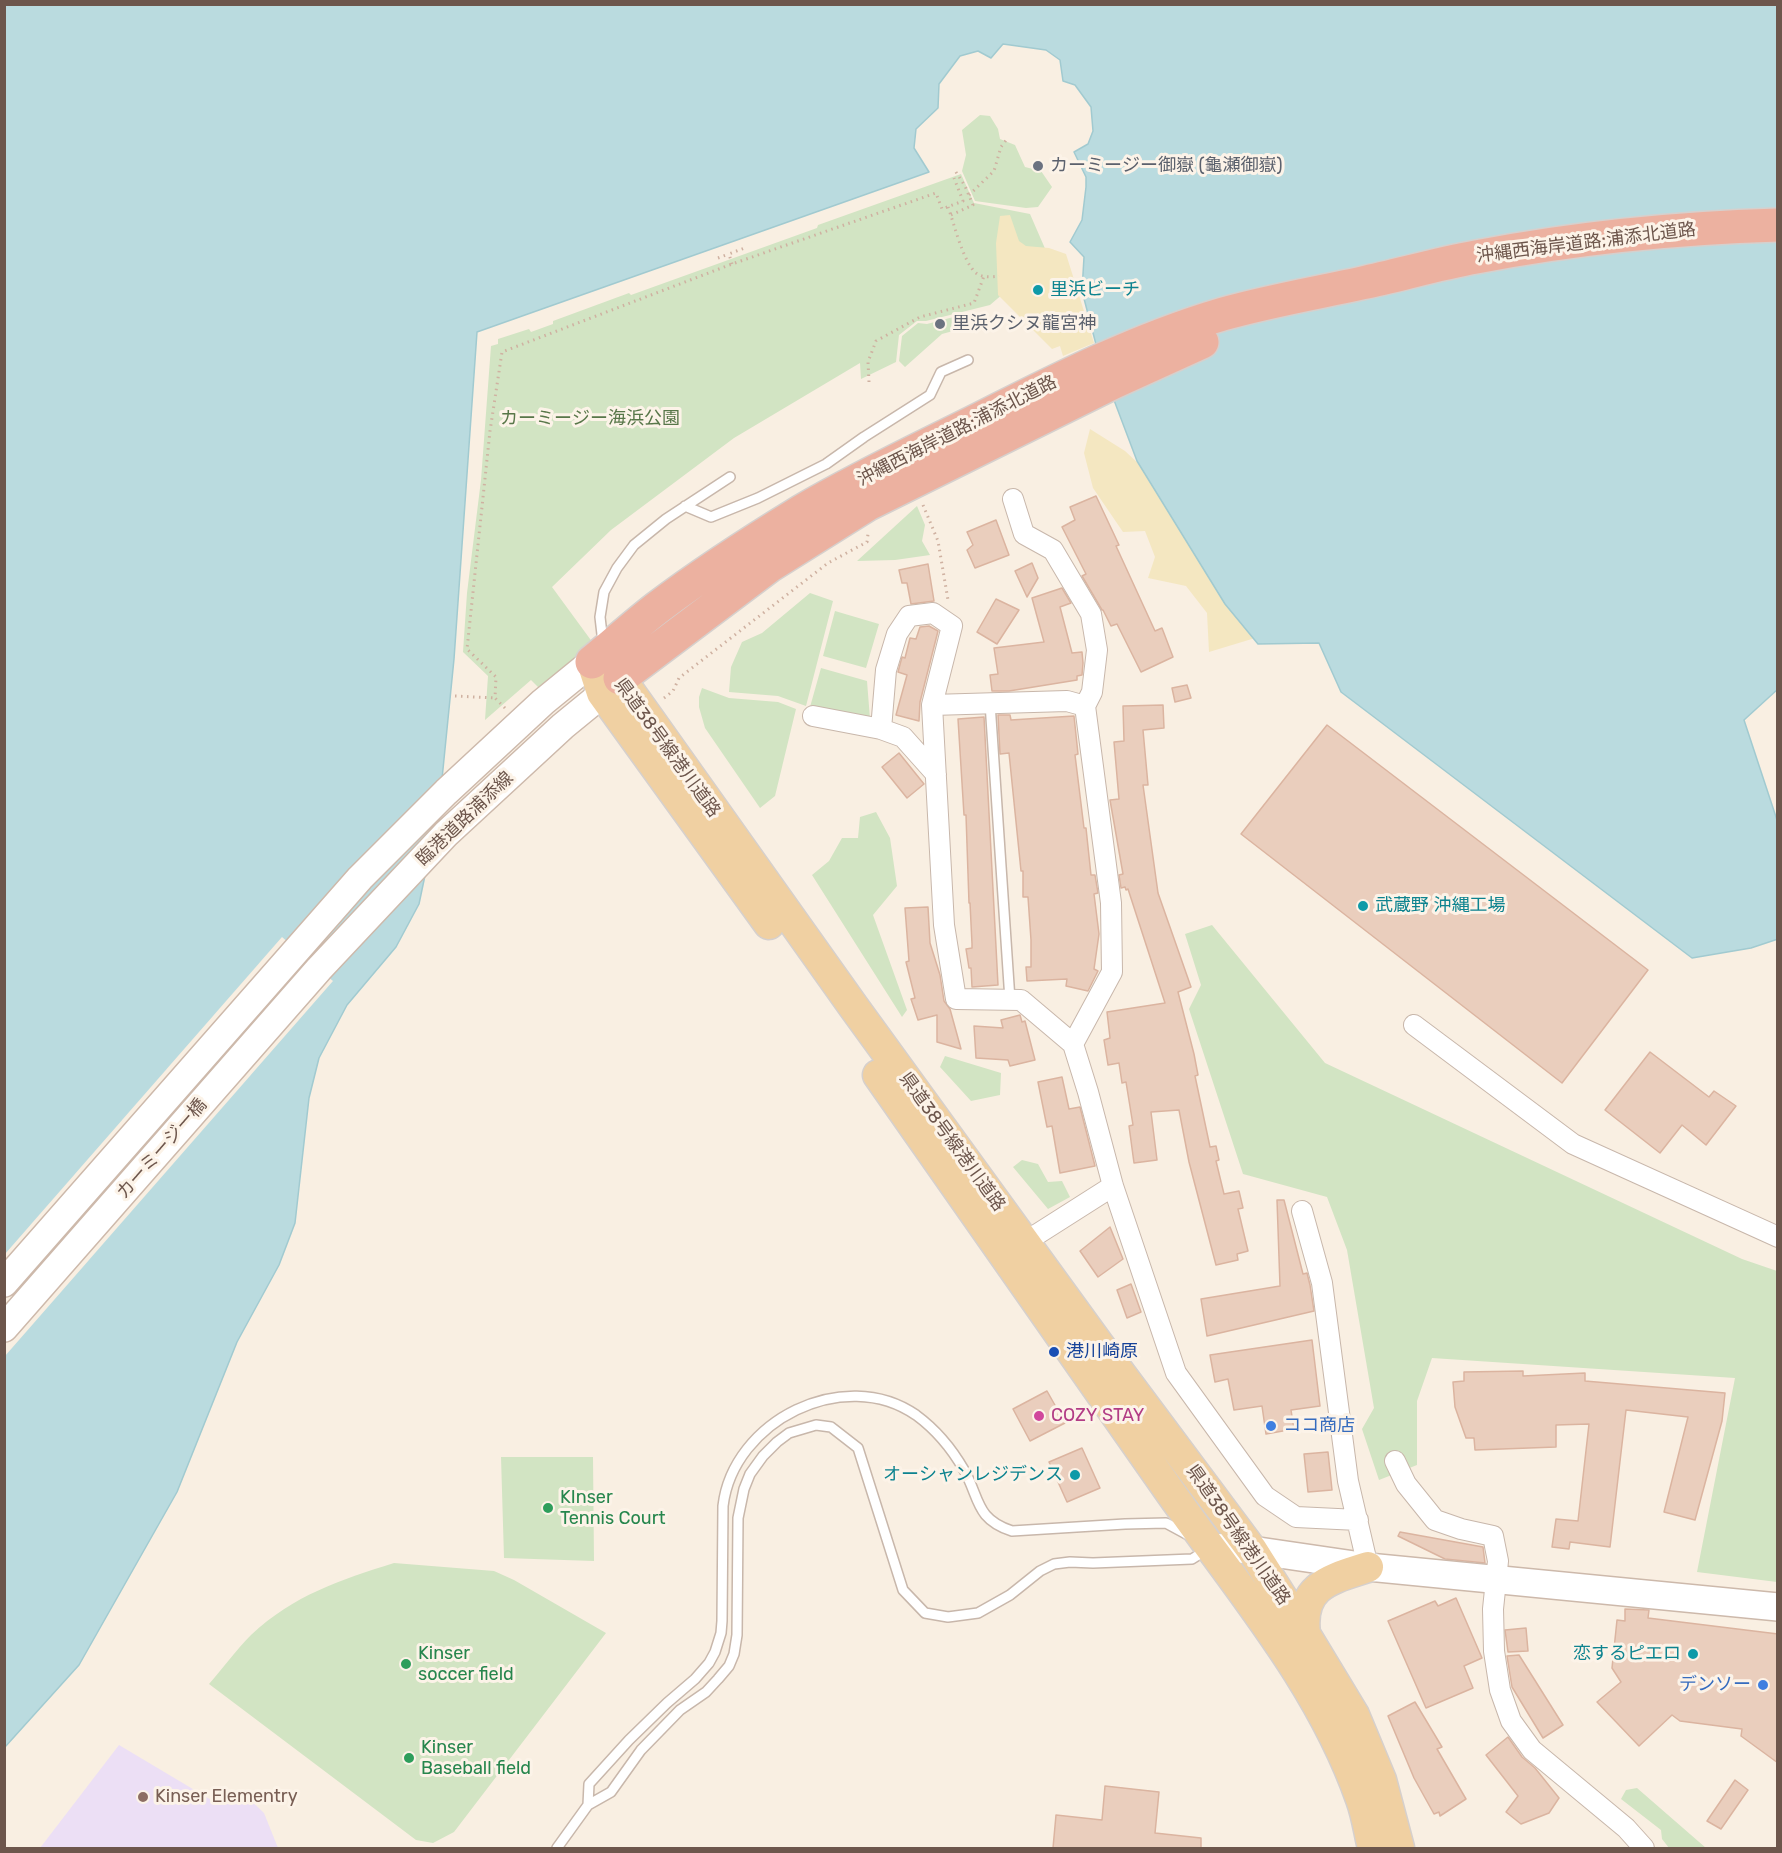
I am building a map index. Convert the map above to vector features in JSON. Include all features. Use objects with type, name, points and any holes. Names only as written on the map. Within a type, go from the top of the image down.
[{"type":"highway","name":"沖縄西海岸道路;浦添北道路","points":[[605,671],[818,534],[1039,405],[1116,353],[1222,315],[1287,298],[1472,257],[1534,246],[1651,232],[1778,225]]},
{"type":"main road","name":"県道38号線港川道路","points":[[605,671],[1252,1550],[1354,1715],[1381,1780],[1399,1848]]},
{"type":"main road","name":"県道38号線港川道路","points":[[605,671],[837,1016],[1170,1492],[1264,1618],[1323,1714],[1338,1744],[1362,1800],[1373,1848]]},
{"type":"main road","points":[[1305,1634],[1306,1606],[1316,1589],[1331,1579],[1368,1567]]},
{"type":"street","points":[[1013,499],[1024,534],[1053,550],[1091,614],[1097,651],[1092,692],[1085,706],[1111,903],[1112,972],[1073,1044]]},
{"type":"street","points":[[881,729],[886,670],[897,634],[909,616],[933,614],[952,626],[932,705],[944,925],[956,999],[1021,1000],[1073,1044],[1113,1186],[1176,1373],[1265,1496],[1296,1516],[1358,1520]]},
{"type":"street","name":"臨港道路浦添線","points":[[297,950],[360,878],[446,792],[543,702],[605,671]]},
{"type":"street","name":"臨港道路浦添線","points":[[319,969],[446,834],[563,726],[605,671]]},
{"type":"street","points":[[932,705],[1067,700],[1085,706]]},
{"type":"street","points":[[813,716],[881,729],[903,737],[936,774]]},
{"type":"street","name":"カーミージー橋","points":[[4,1283],[297,950]]},
{"type":"street","name":"カーミージー橋","points":[[4,1328],[319,969]]},
{"type":"street","points":[[1414,1025],[1573,1144],[1778,1237]]},
{"type":"street","points":[[1025,1242],[1113,1186]]},
{"type":"street","points":[[1302,1211],[1322,1283],[1348,1481],[1368,1567]]},
{"type":"street","points":[[1395,1461],[1406,1485],[1435,1520],[1493,1536],[1498,1561],[1493,1609],[1494,1651],[1500,1690],[1511,1721],[1532,1750],[1626,1828],[1644,1848]]},
{"type":"street","points":[[1211,1547],[1252,1550],[1368,1567],[1778,1607]]},
{"type":"lane","points":[[685,506],[711,517],[758,498],[826,464],[930,395],[941,372],[968,360]]},
{"type":"lane","points":[[605,671],[600,617],[604,592],[617,568],[634,545],[666,519],[730,477]]},
{"type":"lane","points":[[990,703],[1010,1000]]},
{"type":"lane","points":[[557,1848],[588,1805],[611,1792],[641,1750],[680,1710],[706,1692],[729,1666],[734,1654],[737,1635],[738,1518],[744,1489],[750,1474],[763,1456],[789,1433],[816,1425],[831,1427],[858,1448],[903,1590],[925,1613],[948,1617],[978,1613],[1010,1595],[1040,1571],[1054,1564],[1192,1559],[1211,1547],[1166,1523],[1012,1531],[996,1526],[984,1513],[975,1498],[965,1471],[950,1448],[915,1415],[895,1404],[862,1396],[840,1397],[802,1406],[782,1416],[761,1433],[740,1459],[731,1475],[723,1506],[721,1634],[710,1663],[629,1740],[589,1784],[588,1805]]},
{"type":"path","points":[[969,195],[994,171],[1001,147],[1007,139]]},
{"type":"path","points":[[951,215],[973,205],[954,169]]},
{"type":"path","points":[[495,698],[496,677],[467,649],[490,431],[502,352],[732,264],[936,193],[942,209],[948,207],[963,201],[954,178]]},
{"type":"path","points":[[948,207],[962,250],[976,273],[984,276],[999,276]]},
{"type":"path","points":[[718,258],[747,247]]},
{"type":"path","points":[[729,254],[732,264]]},
{"type":"path","points":[[869,382],[868,362],[876,341],[920,317],[974,303],[984,276]]},
{"type":"path","points":[[922,505],[938,541],[952,626]]},
{"type":"path","points":[[660,701],[673,691],[680,678],[828,563],[867,542],[869,532]]},
{"type":"path","points":[[455,696],[495,698],[509,711]]},
{"type":"shaded area","name":"Kinser Elementry","points":[[119,1745],[218,1804],[240,1790],[264,1813],[278,1848],[40,1848]]},
{"type":"green space","points":[[980,115],[990,116],[998,129],[1000,139],[1015,145],[1025,167],[1041,171],[1052,187],[1038,207],[1026,208],[975,201],[962,171],[966,155],[962,130]]},
{"type":"green space","name":"カーミージー海浜公園","points":[[961,174],[974,203],[1030,214],[1050,260],[1025,275],[990,305],[926,321],[917,321],[899,335],[896,362],[861,379],[860,363],[734,438],[611,530],[552,587],[593,643],[539,688],[531,680],[485,720],[488,676],[463,652],[467,593],[481,480],[491,346],[498,344],[498,339],[529,329],[531,332],[553,324],[553,321],[629,293],[631,295]]},
{"type":"green space","points":[[965,314],[993,320],[942,334],[905,367],[899,361],[902,336],[918,323],[927,324]]},
{"type":"green space","points":[[917,506],[925,525],[922,541],[930,555],[895,560],[857,561]]},
{"type":"green space","points":[[810,593],[833,601],[806,706],[778,696],[729,692],[731,667],[742,642],[762,633]]},
{"type":"green space","points":[[835,611],[879,624],[866,668],[823,656]]},
{"type":"green space","points":[[821,668],[867,681],[870,719],[810,707]]},
{"type":"green space","points":[[702,688],[729,698],[778,702],[796,709],[775,796],[760,808],[705,728],[699,707]]},
{"type":"green space","points":[[876,812],[890,838],[897,886],[873,915],[907,1010],[902,1017],[812,875],[829,861],[842,838],[858,838],[860,817]]},
{"type":"green space","points":[[1212,925],[1325,1063],[1742,1259],[1777,1271],[1777,1582],[1697,1572],[1735,1378],[1432,1358],[1417,1401],[1417,1465],[1379,1480],[1362,1429],[1374,1408],[1347,1250],[1327,1197],[1243,1174],[1189,1009],[1201,985],[1185,934]]},
{"type":"green space","points":[[945,1056],[1001,1073],[1000,1095],[971,1101],[940,1067]]},
{"type":"green space","points":[[1022,1160],[1038,1164],[1048,1182],[1062,1181],[1070,1197],[1048,1209],[1013,1167]]},
{"type":"green space","name":"KInser Tennis Court","points":[[501,1457],[593,1457],[594,1561],[504,1558]]},
{"type":"green space","name":"Kinser Baseball field","points":[[394,1563],[494,1571],[514,1580],[606,1633],[454,1832],[433,1843],[416,1840],[209,1684],[251,1635],[284,1609],[318,1590]]},
{"type":"green space","points":[[1637,1788],[1706,1848],[1669,1848],[1662,1839],[1661,1830],[1621,1799],[1626,1790]]},
{"type":"sand","name":"里浜ビーチ","points":[[1010,215],[1019,241],[1026,246],[1049,248],[1066,254],[1094,343],[1063,356],[1060,346],[1052,349],[998,295],[996,243],[1000,216]]},
{"type":"sand","points":[[1090,429],[1125,451],[1153,477],[1265,635],[1209,652],[1207,613],[1186,586],[1148,578],[1155,557],[1145,531],[1123,532],[1093,488],[1084,453]]},
{"type":"water","points":[[5,5],[1777,5],[1778,689],[1744,720],[1777,820],[1778,939],[1751,948],[1692,958],[1341,692],[1319,643],[1258,644],[1225,604],[1137,461],[1103,371],[1082,291],[1084,257],[1070,242],[1082,220],[1086,187],[1086,177],[1074,152],[1088,144],[1093,131],[1091,107],[1075,85],[1063,81],[1060,60],[1046,50],[1003,44],[991,58],[978,51],[960,56],[939,84],[938,108],[916,129],[914,148],[929,172],[477,332],[454,659],[439,809],[419,904],[396,947],[347,1005],[319,1058],[309,1098],[295,1223],[279,1265],[237,1342],[177,1492],[79,1665],[5,1747]]},
{"type":"pier","points":[[282,937],[333,981],[5,1356],[5,1254]]},
{"type":"building","points":[[1096,496],[1155,631],[1162,628],[1173,657],[1141,672],[1117,624],[1111,626],[1082,576],[1086,574],[1062,527],[1075,520],[1070,507]]},
{"type":"building","points":[[996,520],[1009,555],[975,568],[967,550],[973,545],[967,532]]},
{"type":"building","points":[[1032,563],[1038,578],[1027,597],[1015,571]]},
{"type":"building","points":[[928,564],[934,601],[911,604],[907,583],[902,583],[899,570]]},
{"type":"building","points":[[1062,588],[1071,603],[1060,607],[1072,653],[1082,652],[1082,675],[1077,676],[1077,680],[1009,691],[992,691],[990,675],[998,674],[994,648],[1044,642],[1032,598]]},
{"type":"building","points":[[996,599],[1019,610],[997,644],[977,632]]},
{"type":"building","points":[[929,626],[938,631],[920,702],[919,721],[896,715],[907,675],[898,672],[902,657],[905,658],[910,638],[916,639],[920,627]]},
{"type":"building","points":[[1187,685],[1191,698],[1175,702],[1172,688]]},
{"type":"building","points":[[1163,705],[1164,728],[1143,730],[1148,785],[1143,785],[1158,893],[1191,987],[1178,992],[1194,1054],[1198,1075],[1195,1076],[1210,1147],[1216,1146],[1219,1160],[1216,1161],[1224,1194],[1239,1191],[1243,1208],[1238,1209],[1248,1251],[1237,1254],[1238,1260],[1216,1265],[1189,1162],[1179,1110],[1151,1112],[1157,1160],[1134,1163],[1129,1126],[1133,1125],[1126,1082],[1122,1083],[1119,1063],[1108,1065],[1104,1040],[1110,1038],[1107,1012],[1165,1003],[1128,889],[1121,888],[1119,875],[1123,874],[1110,800],[1119,799],[1114,742],[1124,741],[1123,706]]},
{"type":"building","points":[[998,715],[1010,715],[1011,720],[1074,716],[1078,754],[1075,755],[1084,828],[1086,828],[1091,875],[1095,875],[1098,893],[1094,894],[1099,934],[1094,969],[1098,971],[1088,991],[1066,986],[1067,979],[1027,981],[1026,967],[1031,967],[1028,897],[1023,897],[1023,871],[1021,871],[1009,753],[1000,754]]},
{"type":"building","points":[[984,717],[998,985],[972,987],[971,968],[969,968],[966,949],[972,948],[972,944],[966,815],[964,815],[958,719]]},
{"type":"building","name":"武蔵野 沖縄工場","points":[[1327,725],[1648,970],[1562,1083],[1241,834]]},
{"type":"building","points":[[899,753],[924,784],[907,798],[882,767]]},
{"type":"building","points":[[928,907],[930,943],[940,975],[944,1001],[950,1009],[961,1049],[937,1042],[937,1015],[918,1020],[911,999],[915,998],[906,962],[909,961],[905,908]]},
{"type":"building","points":[[1020,1015],[1022,1022],[1025,1021],[1035,1060],[1010,1066],[1008,1060],[976,1058],[974,1026],[1003,1028],[1001,1020]]},
{"type":"building","points":[[1650,1052],[1709,1097],[1714,1091],[1736,1106],[1706,1145],[1682,1125],[1660,1153],[1605,1110]]},
{"type":"building","points":[[1062,1077],[1069,1109],[1080,1107],[1095,1166],[1060,1173],[1052,1126],[1047,1127],[1038,1082]]},
{"type":"building","points":[[1277,1200],[1284,1200],[1303,1274],[1307,1273],[1314,1311],[1207,1336],[1201,1299],[1280,1286]]},
{"type":"building","points":[[1110,1227],[1123,1259],[1098,1277],[1080,1251]]},
{"type":"building","points":[[1131,1284],[1141,1312],[1127,1318],[1117,1290]]},
{"type":"building","points":[[1312,1340],[1320,1406],[1291,1410],[1294,1429],[1266,1434],[1262,1406],[1234,1410],[1228,1379],[1215,1382],[1210,1355]]},
{"type":"building","points":[[1523,1371],[1523,1376],[1585,1373],[1585,1381],[1725,1393],[1722,1421],[1695,1520],[1664,1512],[1688,1417],[1626,1410],[1610,1547],[1570,1542],[1569,1549],[1552,1547],[1556,1519],[1578,1521],[1589,1424],[1556,1425],[1556,1447],[1475,1450],[1474,1438],[1466,1438],[1455,1407],[1453,1382],[1464,1381],[1464,1372]]},
{"type":"building","name":"COZY STAY","points":[[1047,1391],[1065,1423],[1030,1441],[1013,1409]]},
{"type":"building","name":"オーシャンレジデンス","points":[[1082,1448],[1100,1488],[1067,1502],[1049,1462]]},
{"type":"building","points":[[1328,1452],[1332,1490],[1308,1492],[1304,1454]]},
{"type":"building","points":[[1400,1532],[1483,1547],[1485,1563],[1445,1559],[1398,1536]]},
{"type":"building","points":[[1456,1598],[1482,1658],[1464,1666],[1473,1688],[1426,1708],[1388,1621],[1435,1601],[1438,1606]]},
{"type":"building","points":[[1625,1609],[1649,1610],[1648,1618],[1778,1634],[1778,1763],[1741,1736],[1742,1729],[1680,1721],[1672,1715],[1639,1746],[1597,1702],[1621,1682],[1612,1668],[1617,1620],[1625,1621]]},
{"type":"building","points":[[1526,1628],[1528,1651],[1508,1652],[1505,1630]]},
{"type":"building","points":[[1519,1655],[1563,1725],[1543,1738],[1512,1687],[1507,1656]]},
{"type":"building","points":[[1415,1702],[1442,1747],[1437,1749],[1466,1799],[1440,1816],[1439,1812],[1434,1814],[1414,1778],[1388,1716]]},
{"type":"building","points":[[1508,1737],[1522,1757],[1535,1768],[1559,1798],[1549,1813],[1521,1824],[1506,1812],[1518,1796],[1486,1755]]},
{"type":"building","points":[[1735,1780],[1748,1790],[1721,1829],[1707,1821]]},
{"type":"building","points":[[1105,1786],[1159,1792],[1155,1833],[1201,1838],[1201,1848],[1053,1848],[1056,1815],[1102,1820]]},
{"type":"place","name":"カーミージー御嶽 (龜瀬御嶽)","points":[[1038,166]]},
{"type":"place","name":"里浜ビーチ","points":[[1038,290]]},
{"type":"place","name":"里浜クシヌ龍宮神","points":[[940,324]]},
{"type":"place","name":"武蔵野 沖縄工場","points":[[1363,906]]},
{"type":"place","name":"港川崎原","points":[[1054,1352]]},
{"type":"place","name":"COZY STAY","points":[[1039,1416]]},
{"type":"place","name":"ココ商店","points":[[1271,1426]]},
{"type":"place","name":"オーシャンレジデンス","points":[[1075,1475]]},
{"type":"place","name":"KInser Tennis Court","points":[[548,1508]]},
{"type":"place","name":"恋するピエロ","points":[[1693,1654]]},
{"type":"place","name":"Kinser soccer field","points":[[406,1664]]},
{"type":"place","name":"デンソー","points":[[1763,1685]]},
{"type":"place","name":"Kinser Baseball field","points":[[409,1758]]},
{"type":"place","name":"Kinser Elementry","points":[[143,1797]]}]
